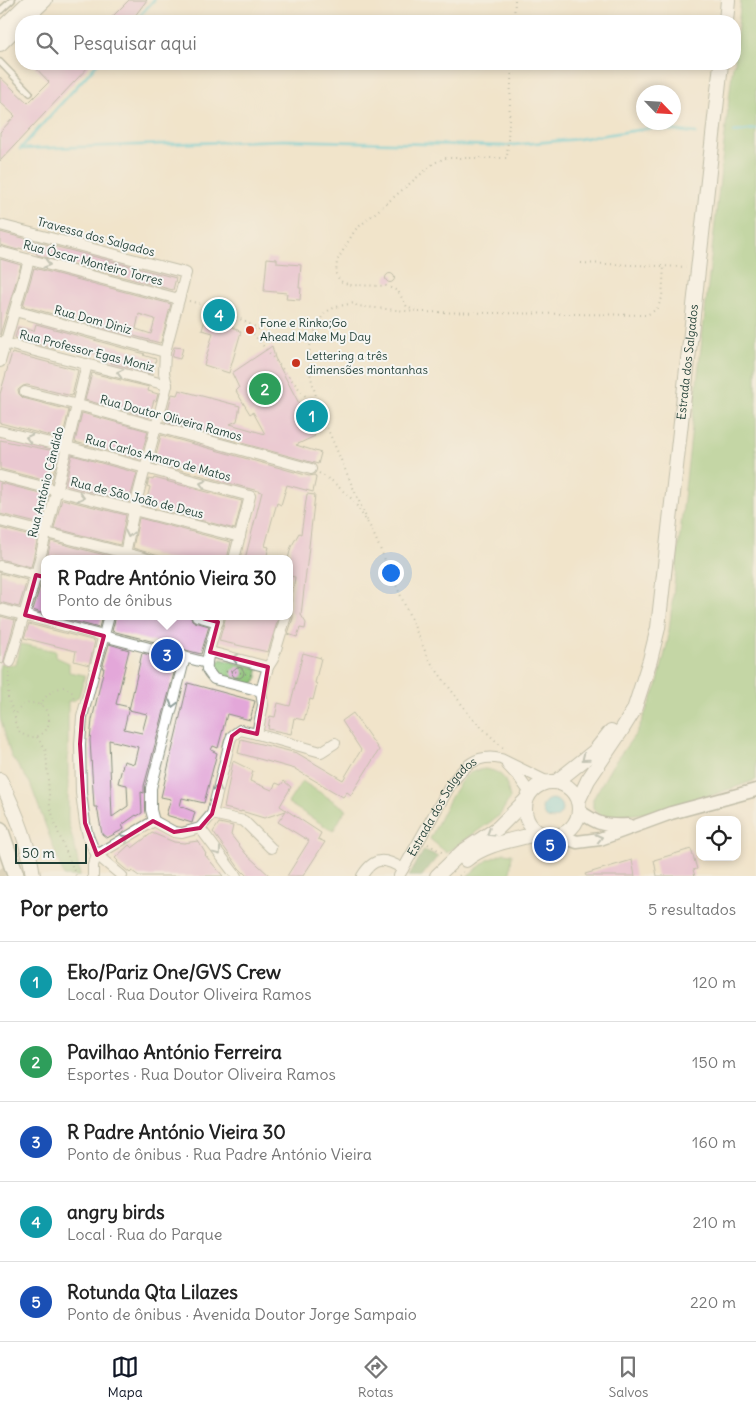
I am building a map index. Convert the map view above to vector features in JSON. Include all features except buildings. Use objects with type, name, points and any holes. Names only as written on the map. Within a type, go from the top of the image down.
[{"type":"highway","points":[[0,830],[16,876]]},
{"type":"main road","points":[[16,15],[31,0]]},
{"type":"main road","points":[[29,15],[45,0]]},
{"type":"main road","points":[[727,15],[728,0]]},
{"type":"main road","points":[[0,30],[15,15]]},
{"type":"main road","points":[[0,44],[15,29]]},
{"type":"main road","name":"Estrada dos Salgados","points":[[578,806],[588,780],[634,710],[658,628],[720,70]]},
{"type":"main road","name":"Estrada dos Salgados","points":[[552,782],[604,741],[630,702],[650,660]]},
{"type":"main road","points":[[0,780],[24,839],[33,876]]},
{"type":"main road","points":[[437,876],[462,852],[498,828],[535,788],[541,784],[552,782],[570,788],[578,806],[577,818],[573,826],[567,831],[553,836],[540,833],[528,822],[526,815],[528,797]]},
{"type":"main road","points":[[450,876],[473,854],[489,846],[540,833]]},
{"type":"street","name":"Travessa dos Salgados","points":[[0,225],[186,273],[179,299]]},
{"type":"street","name":"Rua Óscar Monteiro Torres","points":[[0,252],[179,299]]},
{"type":"street","points":[[0,362],[2,342],[15,311],[29,260]]},
{"type":"street","points":[[124,555],[167,385],[164,373],[165,352],[179,299]]},
{"type":"street","name":"Rua Dom Diniz","points":[[15,311],[165,352]]},
{"type":"street","name":"Rua Professor Egas Moniz","points":[[2,342],[167,385]]},
{"type":"street","name":"Rua António Cândido","points":[[43,555],[87,364]]},
{"type":"street","name":"Rua Doutor Oliveira Ramos","points":[[24,392],[311,469]]},
{"type":"street","name":"Rua Carlos Amaro de Matos","points":[[0,431],[250,496],[240,538]]},
{"type":"street","name":"Rua de São João de Deus","points":[[0,476],[240,538]]},
{"type":"street","points":[[0,521],[121,555]]},
{"type":"street","points":[[235,555],[240,538]]},
{"type":"street","points":[[0,566],[40,576]]},
{"type":"street","name":"Rua António Cândido","points":[[10,662],[40,576]]},
{"type":"street","points":[[0,610],[41,619]]},
{"type":"street","points":[[44,620],[185,657],[268,666]]},
{"type":"street","points":[[108,620],[82,717],[80,744],[81,793],[85,823],[92,848],[97,855],[122,876]]},
{"type":"street","points":[[219,620],[208,661],[214,679],[261,691]]},
{"type":"street","points":[[257,734],[263,705],[261,691],[264,678],[268,666],[273,659],[285,620]]},
{"type":"street","points":[[185,657],[151,788],[151,810],[154,821],[174,832],[182,833],[200,828],[212,814],[230,741],[232,736],[240,730],[321,752],[336,743]]},
{"type":"street","points":[[503,755],[552,782]]},
{"type":"street","points":[[503,755],[528,797]]},
{"type":"street","name":"Estrada dos Salgados","points":[[401,872],[446,792],[460,772],[468,764],[480,759],[503,755]]},
{"type":"street","points":[[560,834],[576,842],[595,840],[671,813],[756,790]]},
{"type":"street","points":[[578,806],[593,821],[603,824],[638,825]]},
{"type":"street","points":[[212,814],[244,821],[271,848]]},
{"type":"street","points":[[93,876],[93,865],[97,855],[154,821]]},
{"type":"street","points":[[200,828],[236,876]]},
{"type":"street","points":[[362,876],[366,869],[381,860],[392,862],[401,872]]},
{"type":"lane","points":[[0,11],[12,0]]},
{"type":"lane","points":[[0,62],[30,93]]},
{"type":"path","points":[[514,15],[515,0]]},
{"type":"path","points":[[418,312],[407,307],[398,291],[386,286],[350,286],[340,281],[336,274],[337,261],[355,230],[434,162],[445,158],[507,158],[512,70]]},
{"type":"path","points":[[581,263],[698,267]]},
{"type":"path","points":[[503,755],[471,718],[429,660],[322,416],[310,378],[308,356],[312,336],[325,312],[354,303],[357,306],[418,312],[647,315],[657,310],[662,298],[664,266]]},
{"type":"path","points":[[179,299],[221,309],[259,329],[250,330],[322,416]]},
{"type":"path","points":[[311,469],[332,481],[353,500],[370,528]]},
{"type":"path","points":[[10,662],[8,698],[15,715],[15,726],[21,735],[26,737],[37,737],[46,730],[49,719],[48,714],[40,705],[34,703],[22,705],[15,715]]},
{"type":"path","points":[[224,673],[229,670],[251,675],[249,682],[256,676],[264,678]]},
{"type":"path","points":[[40,705],[44,698],[58,687],[65,686],[74,693],[74,702]]},
{"type":"path","points":[[37,737],[46,752],[50,807],[76,876]]},
{"type":"path","points":[[420,838],[454,860]]},
{"type":"path","points":[[532,845],[567,851]]},
{"type":"path","points":[[459,876],[470,868]]},
{"type":"highlighted area","points":[[36,575],[218,622],[210,652],[268,667],[257,734],[240,730],[232,736],[212,814],[200,828],[174,832],[153,821],[97,855],[85,823],[80,744],[82,717],[104,636],[25,615]]},
{"type":"green space","points":[[741,0],[756,0],[756,780],[713,795],[653,812],[611,817],[596,812],[593,808],[593,799],[612,766],[637,732],[657,686],[668,640],[732,70],[741,70],[741,15],[739,15]]},
{"type":"green space","points":[[21,644],[56,651],[56,657],[69,663],[69,672],[85,675],[79,696],[74,701],[68,701],[68,822],[76,851],[80,876],[64,876],[30,783],[11,756],[0,717],[0,664],[16,665]]},
{"type":"green space","points":[[221,659],[257,668],[258,677],[251,684],[219,675],[215,671],[215,665]]},
{"type":"green space","points":[[485,769],[497,772],[504,778],[510,798],[500,815],[447,853],[430,839],[462,781],[470,773]]},
{"type":"green space","points":[[302,781],[346,809],[333,831],[288,803]]},
{"type":"green space","points":[[424,850],[438,856],[422,876],[409,876]]},
{"type":"green space","points":[[504,853],[512,854],[510,876],[467,876],[488,860]]},
{"type":"water","points":[[552,799],[559,802],[562,809],[559,816],[552,819],[545,816],[542,809],[545,802]]},
{"type":"waterway","points":[[140,15],[154,0]]},
{"type":"waterway","points":[[21,148],[92,70]]},
{"type":"waterway","points":[[20,149],[284,140],[501,146],[578,139],[652,128],[696,133]]},
{"type":"waterway","points":[[734,132],[756,129]]},
{"type":"tunnel","points":[[0,869],[5,876]]},
{"type":"place","name":"angry birds","points":[[219,315]]},
{"type":"place","name":"Fone e Rinko;Go Ahead Make My Day","points":[[250,330]]},
{"type":"place","name":"Lettering a três dimensões montanhas","points":[[296,363]]},
{"type":"place","name":"Pavilhao António Ferreira","points":[[265,389]]},
{"type":"place","name":"Eko/Pariz One/GVS Crew","points":[[312,416]]},
{"type":"place","name":"R Padre António Vieira 30","points":[[167,655]]},
{"type":"place","name":"Rotunda Qta Lilazes","points":[[550,845]]}]
